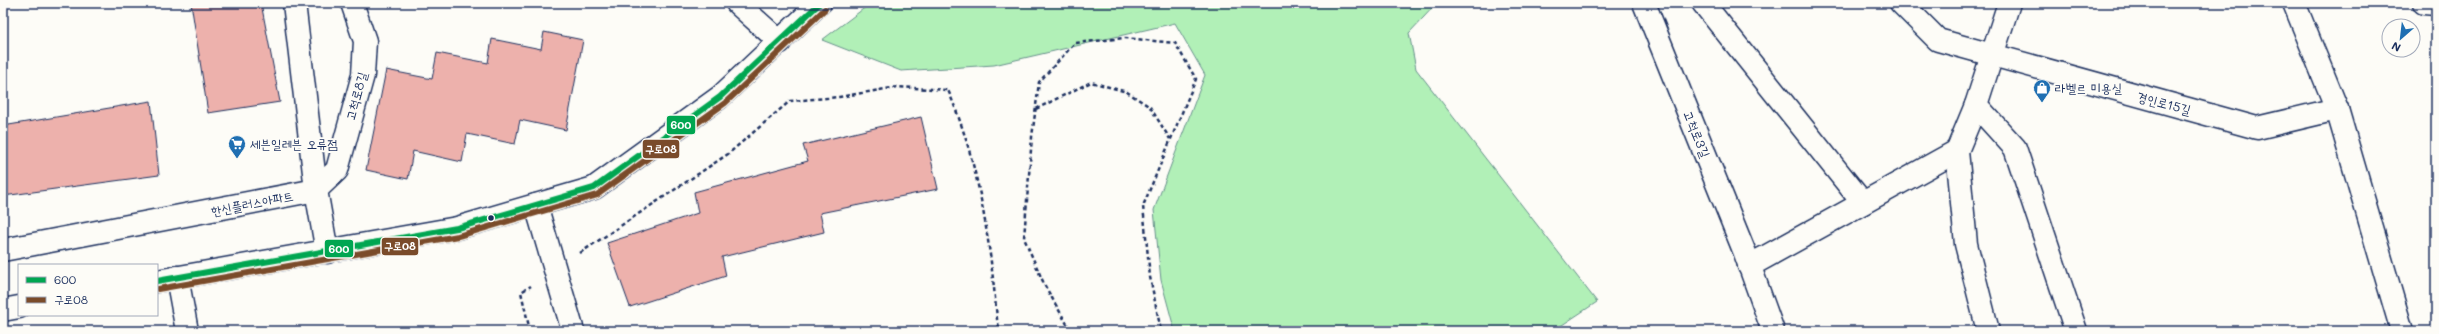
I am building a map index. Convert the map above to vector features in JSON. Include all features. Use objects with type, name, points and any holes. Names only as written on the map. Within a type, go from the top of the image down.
[{"type":"street","points":[[294,3],[316,190],[327,252]]},
{"type":"street","name":"고척로8길","points":[[316,190],[337,170],[363,75],[365,41],[352,3]]},
{"type":"street","points":[[737,3],[780,42]]},
{"type":"street","points":[[187,331],[167,279],[327,252],[456,228],[594,188],[720,97],[820,3]]},
{"type":"street","name":"고척로3길","points":[[1644,3],[1749,266],[1773,331]]},
{"type":"street","points":[[1703,3],[1863,203]]},
{"type":"street","name":"경인로15길","points":[[1901,3],[1938,40],[2257,128],[2337,109]]},
{"type":"street","points":[[1988,331],[1966,244],[1957,151],[1976,105],[2009,3]]},
{"type":"street","points":[[2297,3],[2337,109],[2402,331]]},
{"type":"street","points":[[2424,3],[2436,4]]},
{"type":"street","points":[[1976,105],[2015,148],[2076,331]]},
{"type":"street","points":[[1749,266],[1957,151]]},
{"type":"street","name":"한신플러스아파트","points":[[3,250],[316,190]]},
{"type":"street","points":[[536,205],[573,331]]},
{"type":"street","points":[[3,310],[18,307]]},
{"type":"path","points":[[1071,331],[1045,286],[1024,238],[1039,82],[1075,43],[1124,38],[1175,43],[1196,79],[1143,206],[1150,277],[1161,331]]},
{"type":"path","points":[[1036,109],[1091,82],[1127,92],[1150,107],[1170,139]]},
{"type":"path","points":[[574,257],[728,154],[790,101],[839,97],[897,87],[948,90],[963,125],[982,200],[992,264],[997,319],[1000,331]]},
{"type":"path","points":[[530,331],[521,292],[534,283]]},
{"type":"green space","points":[[871,3],[1437,3],[1409,33],[1416,69],[1597,302],[1553,331],[1178,331],[1174,328],[1161,280],[1154,210],[1205,75],[1175,23],[994,65],[901,71],[822,40]]},
{"type":"building","points":[[191,3],[261,3],[280,102],[208,113]]},
{"type":"building","points":[[544,32],[583,40],[566,130],[520,120],[515,144],[467,134],[462,162],[413,151],[408,179],[366,170],[386,70],[432,79],[437,53],[488,63],[492,39],[541,49]]},
{"type":"building","points":[[151,101],[159,175],[3,196],[3,126]]},
{"type":"building","points":[[921,117],[938,189],[820,213],[824,232],[722,257],[726,276],[630,307],[607,243],[698,213],[694,192],[808,161],[803,145]]},
{"type":"transit line","name":"600","points":[[158,281],[457,228],[594,188],[720,97],[820,3]]},
{"type":"transit line","name":"구로08","points":[[158,289],[458,236],[597,195],[725,103],[825,9]]},
{"type":"place","name":"라벨르 미용실","points":[[2042,103]]},
{"type":"place","name":"세븐일레븐 오류점","points":[[237,159]]}]
